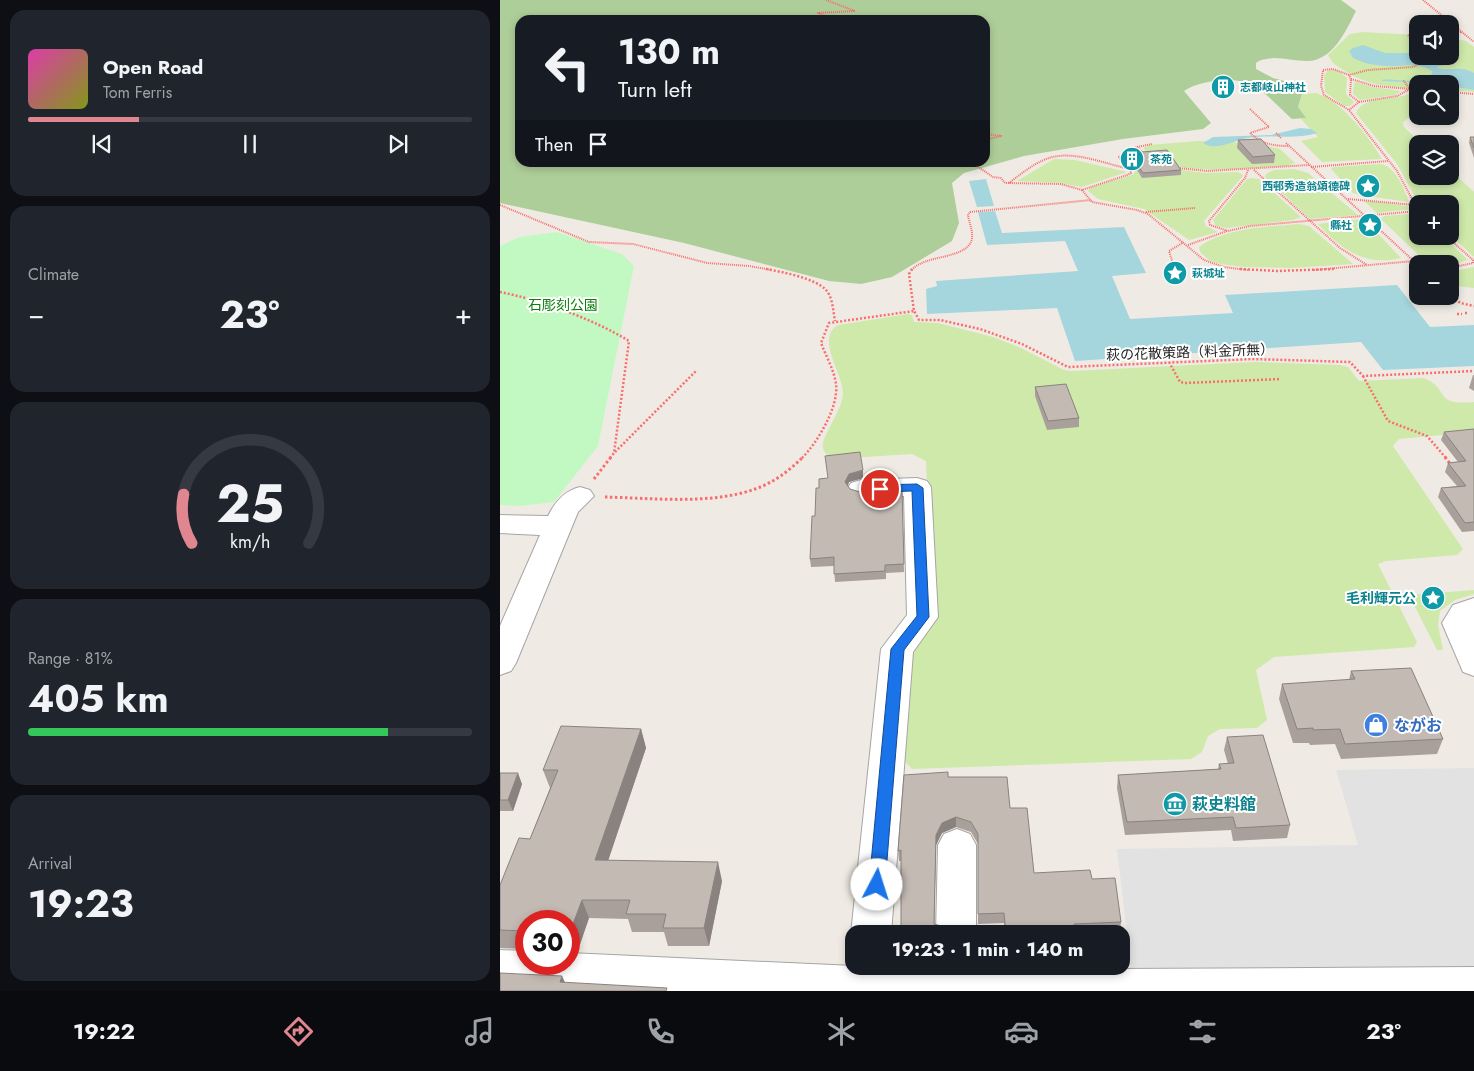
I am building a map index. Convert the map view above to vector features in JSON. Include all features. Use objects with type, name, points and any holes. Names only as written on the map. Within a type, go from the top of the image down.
[{"type":"street","points":[[861,489],[917,488],[923,617],[897,649],[872,925]]},
{"type":"street","points":[[500,663],[566,508],[580,496]]},
{"type":"street","points":[[500,524],[559,526]]},
{"type":"street","points":[[1474,609],[1464,613],[1458,623],[1474,664]]},
{"type":"street","points":[[956,925],[957,845]]},
{"type":"street","points":[[500,969],[865,976],[948,984],[1240,990],[1474,987]]},
{"type":"path","points":[[825,15],[819,12],[855,12],[826,0]]},
{"type":"path","points":[[1423,0],[1474,42]]},
{"type":"path","points":[[1409,195],[1397,171],[1373,139],[1349,110],[1324,95],[1321,86],[1323,70],[1326,69],[1335,69],[1349,75],[1368,70],[1413,67],[1417,65]]},
{"type":"path","points":[[1349,75],[1350,95],[1359,102]]},
{"type":"path","points":[[1350,79],[1374,86],[1409,90]]},
{"type":"path","points":[[1403,80],[1409,89]]},
{"type":"path","points":[[1349,110],[1359,102],[1397,96],[1409,90]]},
{"type":"path","points":[[1459,93],[1474,94]]},
{"type":"path","points":[[1250,109],[1269,127],[1254,130],[1250,133],[1255,138],[1261,143],[1268,145],[1290,146]]},
{"type":"path","points":[[1276,133],[1281,138]]},
{"type":"path","points":[[990,135],[1001,136],[990,139]]},
{"type":"path","points":[[1286,143],[1409,256]]},
{"type":"path","points":[[1126,168],[1119,157],[1129,150],[1152,144]]},
{"type":"path","points":[[1137,147],[1148,158]]},
{"type":"path","points":[[1008,183],[1048,158],[1055,157],[1084,159],[1130,169],[1144,166]]},
{"type":"path","points":[[1178,168],[1207,171],[1388,161]]},
{"type":"path","points":[[979,167],[994,177],[1001,178],[1005,183],[1061,184],[1082,190],[1091,200],[1098,203],[1144,213],[1195,208]]},
{"type":"path","points":[[1082,190],[1127,175],[1130,173],[1130,169]]},
{"type":"path","points":[[1228,231],[1208,223],[1249,169]]},
{"type":"path","points":[[1253,169],[1340,248],[1368,265]]},
{"type":"path","points":[[1348,199],[1362,198],[1409,205]]},
{"type":"path","points":[[580,496],[675,499],[746,492],[762,486],[788,470],[819,437],[836,389],[832,371],[821,343],[829,324],[835,321],[914,311],[910,270],[922,263],[961,251],[970,245],[973,240],[968,214],[970,212],[1091,200]]},
{"type":"path","points":[[500,205],[513,208],[584,242],[620,243],[658,249],[707,263],[742,265],[780,272],[815,283],[829,295],[835,321]]},
{"type":"path","points":[[1188,246],[1228,231],[1250,226],[1409,212]]},
{"type":"path","points":[[1144,213],[1214,266],[1294,270],[1409,261]]},
{"type":"path","points":[[1176,283],[1174,264],[1169,251],[1184,242]]},
{"type":"path","points":[[1456,245],[1473,260],[1473,263],[1459,266]]},
{"type":"path","points":[[500,292],[519,296],[600,326],[629,341],[614,453]]},
{"type":"path","points":[[1459,302],[1474,306]]},
{"type":"path","name":"萩の花散策路（料金所無）","points":[[914,311],[919,320],[940,320],[980,329],[1022,344],[1068,367],[1252,359],[1340,361],[1350,362],[1362,376]]},
{"type":"path","points":[[1457,314],[1469,313]]},
{"type":"path","points":[[1169,362],[1180,382],[1185,383],[1280,378]]},
{"type":"path","points":[[580,496],[614,453],[696,371]]},
{"type":"path","points":[[1451,465],[1427,436],[1388,421],[1362,376],[1474,372]]},
{"type":"green space","points":[[500,0],[1341,0],[1356,11],[1343,36],[1331,51],[1323,56],[1315,60],[1306,61],[1274,58],[1256,63],[1256,69],[1273,78],[1296,84],[1302,94],[1298,107],[1306,118],[1292,119],[1253,85],[1245,82],[1218,80],[1199,84],[1184,91],[1211,123],[1203,129],[1123,139],[1024,156],[990,166],[990,15],[515,15],[515,167],[985,167],[964,173],[952,183],[959,223],[952,241],[892,277],[861,284],[829,281],[684,243],[500,203]]},
{"type":"green space","points":[[1363,32],[1409,35],[1409,65],[1459,65],[1459,40],[1466,41],[1474,47],[1474,92],[1459,91],[1459,75],[1409,75],[1409,88],[1362,80],[1335,64],[1328,55],[1350,34]]},
{"type":"green space","points":[[1328,70],[1337,70],[1347,78],[1346,94],[1354,102],[1350,106],[1344,106],[1325,92],[1324,76]]},
{"type":"green space","points":[[1354,83],[1373,87],[1402,91],[1395,95],[1360,100],[1353,94]]},
{"type":"green space","points":[[1316,93],[1335,103],[1354,120],[1382,159],[1322,162],[1301,141],[1318,137],[1301,119],[1305,118],[1298,107],[1302,94]]},
{"type":"green space","points":[[1409,94],[1409,118],[1403,122],[1404,127],[1412,135],[1409,135],[1409,185],[1459,185],[1459,178],[1474,192],[1474,257],[1459,243],[1459,195],[1414,195],[1397,164],[1356,113],[1360,107],[1374,100]]},
{"type":"green space","points":[[1198,141],[1256,143],[1280,149],[1295,163],[1287,166],[1215,170],[1198,169],[1167,163],[1154,157],[1143,148],[1149,145]]},
{"type":"green space","points":[[1054,159],[1075,160],[1127,172],[1082,187],[1059,183],[1017,181]]},
{"type":"green space","points":[[1385,165],[1395,173],[1409,202],[1353,193],[1331,169],[1334,167]]},
{"type":"green space","points":[[1160,167],[1204,173],[1237,172],[1242,174],[1243,176],[1204,221],[1206,226],[1218,232],[1189,240],[1144,209],[1098,199],[1088,191],[1090,188],[1134,174],[1135,169]]},
{"type":"green space","points":[[1294,169],[1308,173],[1358,215],[1310,219],[1265,177],[1266,174],[1274,170]]},
{"type":"green space","points":[[1247,179],[1259,179],[1301,217],[1293,220],[1227,228],[1216,226],[1213,220]]},
{"type":"green space","points":[[1363,200],[1409,208],[1409,209],[1377,213]]},
{"type":"green space","points":[[1409,214],[1409,245],[1452,245],[1468,260],[1459,262],[1459,255],[1419,255],[1381,219],[1384,216]]},
{"type":"green space","points":[[1365,220],[1401,258],[1376,260],[1355,254],[1336,241],[1318,224]]},
{"type":"green space","points":[[1299,224],[1309,226],[1353,264],[1292,268],[1244,267],[1220,264],[1209,260],[1200,252],[1199,247],[1222,235],[1260,227]]},
{"type":"green space","name":"石彫刻公園","points":[[557,232],[622,254],[634,266],[598,446],[554,502],[520,506],[500,505],[500,246],[519,237]]},
{"type":"green space","points":[[1474,267],[1474,288],[1459,286],[1459,270]]},
{"type":"green space","points":[[908,314],[912,315],[914,322],[938,323],[993,337],[1021,348],[1064,370],[1255,362],[1340,365],[1348,367],[1359,381],[1424,378],[1432,382],[1447,399],[1461,403],[1474,402],[1474,432],[1399,439],[1393,446],[1463,549],[1457,555],[1386,561],[1378,564],[1417,642],[1414,647],[1274,657],[1256,670],[1267,720],[1257,728],[1220,729],[1208,736],[1202,752],[1191,759],[912,769],[900,756],[908,653],[932,621],[926,461],[912,454],[833,459],[823,448],[823,443],[842,400],[843,393],[829,347],[829,338],[832,331],[838,325]]},
{"type":"green space","points":[[1474,590],[1474,594],[1455,600],[1440,611],[1438,625],[1443,650],[1437,650],[1409,595]]},
{"type":"shaded area","points":[[1474,768],[1474,968],[1132,975],[1130,925],[1126,925],[1117,849],[1358,845],[1336,770]]},
{"type":"water","points":[[1363,45],[1385,53],[1409,53],[1409,65],[1444,65],[1436,67],[1440,69],[1468,70],[1474,73],[1474,90],[1459,88],[1459,75],[1430,75],[1433,72],[1418,66],[1376,65],[1362,62],[1353,58],[1349,51]]},
{"type":"water","points":[[1387,79],[1409,82],[1381,80]]},
{"type":"water","points":[[1300,128],[1311,129],[1317,133],[1300,136],[1248,138],[1219,146],[1203,143],[1213,137],[1271,135]]},
{"type":"water","points":[[986,179],[994,206],[977,207],[969,181]]},
{"type":"water","points":[[995,211],[1002,233],[1124,227],[1146,273],[1112,276],[1130,319],[1233,313],[1225,295],[1397,285],[1409,300],[1409,305],[1413,305],[1430,327],[1474,325],[1474,366],[1383,370],[1361,342],[1075,361],[1057,308],[927,314],[926,289],[937,286],[936,281],[1078,271],[1065,241],[987,245],[978,212]]},
{"type":"building","points":[[1470,137],[1474,137],[1474,148]]},
{"type":"building","points":[[1261,139],[1275,155],[1253,157],[1238,140]]},
{"type":"building","points":[[1167,150],[1181,170],[1143,173],[1129,153]]},
{"type":"building","points":[[1066,384],[1079,418],[1048,421],[1035,387]]},
{"type":"building","points":[[1474,429],[1474,522],[1465,523],[1441,488],[1466,486],[1448,463],[1466,461],[1444,432]]},
{"type":"building","points":[[860,452],[863,470],[849,474],[845,482],[850,489],[860,492],[902,490],[904,564],[885,565],[885,571],[834,574],[834,557],[810,559],[812,516],[815,516],[816,488],[819,488],[819,479],[828,478],[825,456]]},
{"type":"building","points":[[1411,668],[1443,739],[1345,744],[1340,729],[1297,729],[1282,684],[1355,679],[1351,671]]},
{"type":"building","points":[[561,726],[641,729],[595,860],[718,862],[704,928],[663,928],[666,914],[626,914],[630,900],[582,900],[578,910],[515,910],[515,931],[500,930],[500,885],[519,838],[530,839],[558,770],[543,770]]},
{"type":"building","points":[[1263,735],[1290,825],[1236,828],[1233,817],[1127,822],[1118,775],[1221,769],[1219,764],[1234,763],[1227,737]]},
{"type":"building","points":[[948,772],[948,777],[1007,777],[1010,808],[1027,808],[1034,873],[1090,870],[1092,879],[1115,878],[1121,922],[1074,925],[1005,925],[1004,913],[978,914],[978,834],[971,822],[956,817],[942,823],[936,835],[934,924],[938,925],[901,925],[901,850],[898,851],[904,775]]},
{"type":"building","points":[[500,773],[518,773],[508,800],[500,800]]},
{"type":"building","points":[[500,973],[562,976],[560,982],[667,988],[666,991],[500,991]]},
{"type":"place","name":"志都岐山神社","points":[[1223,87]]},
{"type":"place","name":"茶苑","points":[[1132,159]]},
{"type":"place","name":"西邨秀造翁頌德碑","points":[[1368,186]]},
{"type":"place","name":"縣社","points":[[1370,225]]},
{"type":"place","name":"萩城址","points":[[1175,273]]},
{"type":"place","name":"毛利輝元公","points":[[1433,598]]},
{"type":"place","name":"ながお","points":[[1376,725]]},
{"type":"place","name":"萩史料館","points":[[1175,804]]},
{"type":"route","points":[[877,885],[897,649],[923,617],[917,488],[880,489]]}]
